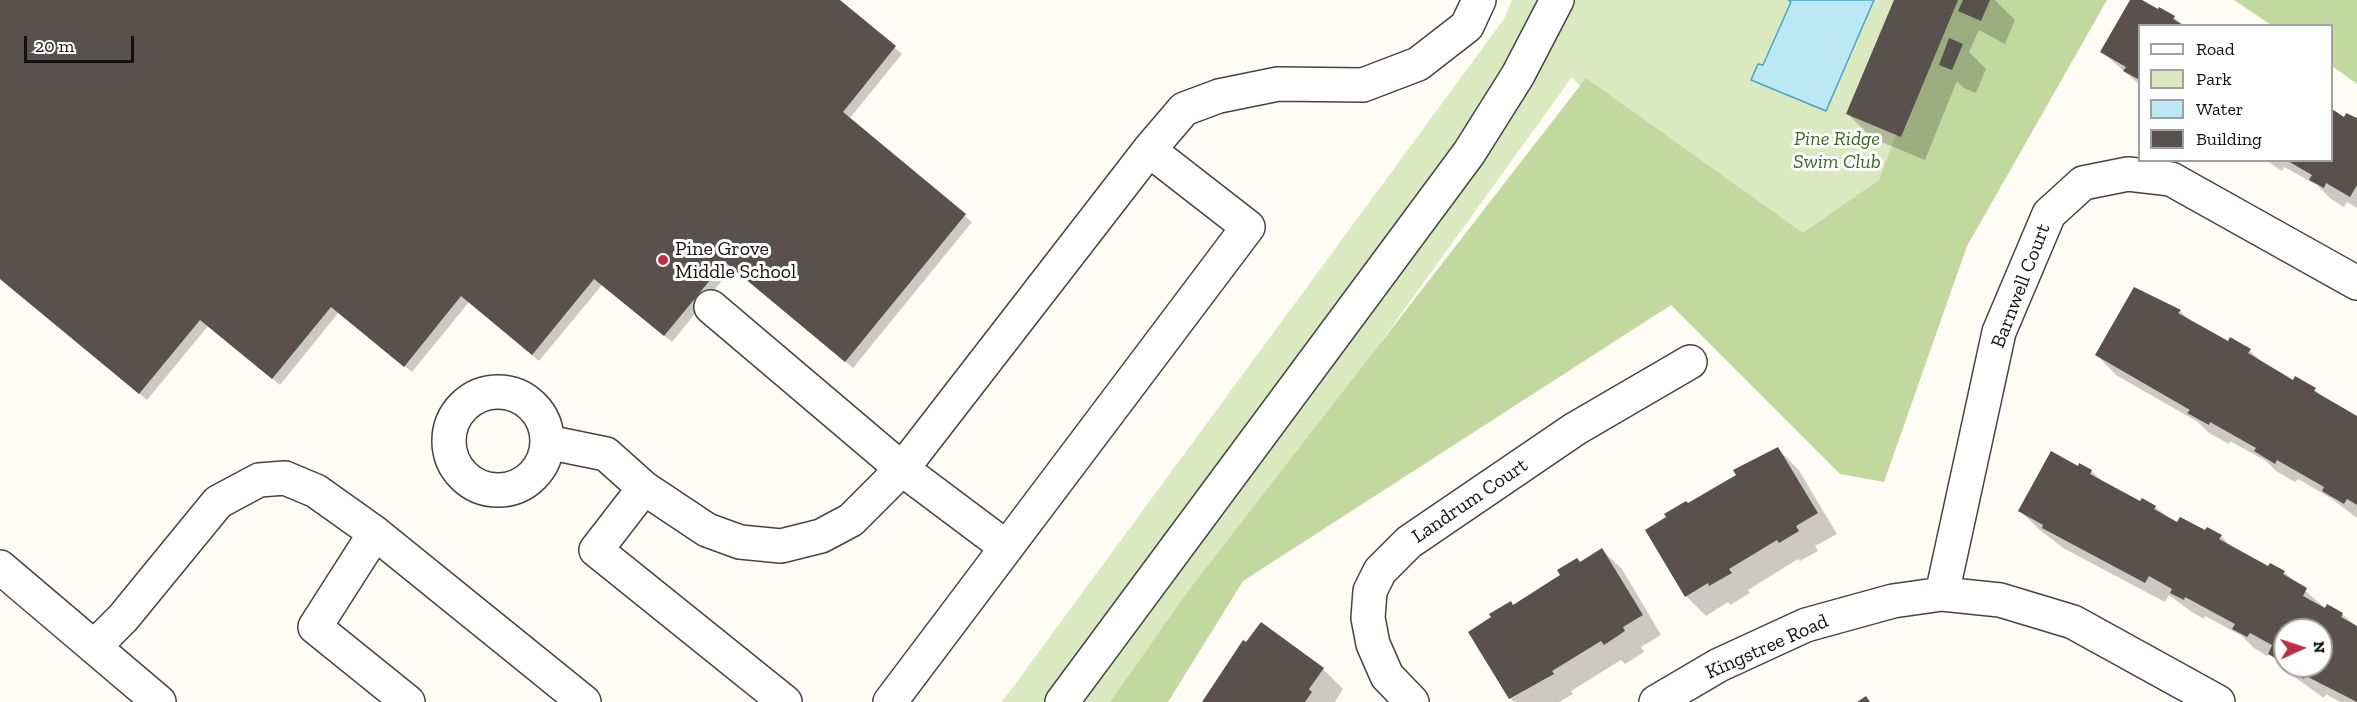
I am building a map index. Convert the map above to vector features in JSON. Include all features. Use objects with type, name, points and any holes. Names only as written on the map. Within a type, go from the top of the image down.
[{"type":"street","points":[[547,442],[606,454],[645,488],[706,530],[740,542],[781,546],[821,536],[851,520],[902,470],[1149,150],[1184,109],[1219,96],[1278,84],[1363,85],[1418,64],[1467,26],[1479,0]]},
{"type":"street","points":[[1062,702],[1469,153],[1518,75],[1557,0]]},
{"type":"street","points":[[890,702],[1248,226],[1149,150]]},
{"type":"street","name":"Barnwell Court","points":[[1942,594],[1999,332],[2049,214],[2083,183],[2128,174],[2171,179],[2357,283]]},
{"type":"street","points":[[711,307],[902,470],[1006,547]]},
{"type":"street","name":"Landrum Court","points":[[1412,702],[1388,676],[1373,644],[1368,618],[1370,591],[1380,571],[1409,542],[1536,456],[1690,362]]},
{"type":"street","points":[[94,647],[123,618],[218,502],[259,480],[285,478],[316,491],[375,533],[585,702]]},
{"type":"street","points":[[645,488],[596,550],[785,702]]},
{"type":"street","points":[[375,533],[315,627],[408,702]]},
{"type":"street","points":[[0,567],[159,702]]},
{"type":"street","name":"Kingstree Road","points":[[1656,702],[1719,664],[1806,625],[1893,600],[1942,594],[2001,600],[2073,622],[2218,702]]},
{"type":"green space","name":"Pine Ridge Swim Club","points":[[1512,0],[2066,0],[1882,434],[1572,77],[1121,702],[1002,702],[1504,19]]},
{"type":"green space","points":[[1946,0],[2107,0],[1967,246],[1884,482],[1840,474],[1671,305],[1243,581],[1168,702],[1110,702],[1189,590],[1586,78],[1803,233],[1879,180]]},
{"type":"green space","points":[[2234,0],[2357,0],[2357,84],[2333,67],[2333,24],[2270,24]]},
{"type":"water","points":[[1788,0],[1874,0],[1826,111],[1751,80],[1758,64],[1763,65],[1791,2]]},
{"type":"building","points":[[0,0],[840,0],[896,46],[843,112],[966,214],[845,362],[725,262],[664,336],[594,279],[532,355],[461,296],[404,367],[331,307],[272,379],[200,320],[139,394],[0,279]]},
{"type":"building","points":[[1894,0],[1958,0],[1901,137],[1846,114]]},
{"type":"building","points":[[1963,0],[1990,0],[1981,21],[1958,11]]},
{"type":"building","points":[[2130,0],[2142,0],[2158,9],[2159,7],[2175,16],[2173,19],[2182,24],[2138,24],[2138,79],[2123,71],[2126,67],[2100,52]]},
{"type":"building","points":[[1949,38],[1963,44],[1952,70],[1939,65]]},
{"type":"building","points":[[2333,110],[2344,117],[2346,113],[2357,118],[2357,185],[2350,197],[2326,183],[2324,188],[2309,180],[2312,175],[2289,162],[2333,162]]},
{"type":"building","points":[[2134,287],[2181,310],[2178,313],[2228,341],[2230,337],[2251,349],[2248,353],[2293,380],[2295,376],[2316,388],[2314,391],[2357,416],[2357,505],[2347,499],[2344,504],[2322,491],[2324,487],[2277,460],[2275,464],[2254,451],[2256,448],[2210,422],[2209,425],[2187,413],[2190,410],[2095,355]]},
{"type":"building","points":[[1778,447],[1818,513],[1796,526],[1799,531],[1779,543],[1777,540],[1729,569],[1732,573],[1709,586],[1708,583],[1685,597],[1645,530],[1666,517],[1664,514],[1736,475],[1733,470]]},
{"type":"building","points":[[2051,451],[2078,466],[2079,463],[2092,470],[2090,474],[2140,501],[2142,498],[2156,506],[2154,509],[2177,522],[2180,517],[2205,530],[2207,527],[2222,535],[2219,539],[2268,566],[2270,563],[2285,571],[2283,574],[2307,588],[2303,596],[2325,608],[2327,604],[2343,613],[2341,617],[2357,626],[2357,702],[2310,678],[2333,678],[2333,618],[2273,618],[2273,657],[2268,654],[2272,645],[2250,633],[2247,637],[2232,629],[2235,624],[2185,597],[2184,600],[2170,593],[2172,589],[2149,576],[2145,583],[2042,528],[2043,525],[2018,511]]},
{"type":"building","points":[[1602,548],[1643,615],[1623,627],[1625,631],[1604,645],[1601,641],[1552,671],[1554,674],[1509,699],[1468,632],[1491,617],[1489,614],[1511,601],[1513,605],[1560,575],[1557,570],[1577,558],[1580,562]]},
{"type":"building","points":[[1261,622],[1324,668],[1309,689],[1312,692],[1305,702],[1202,702],[1243,640],[1246,642]]},
{"type":"building","points":[[1866,696],[1870,702],[1857,702]]},
{"type":"place","name":"Pine Grove Middle School","points":[[663,260]]}]
